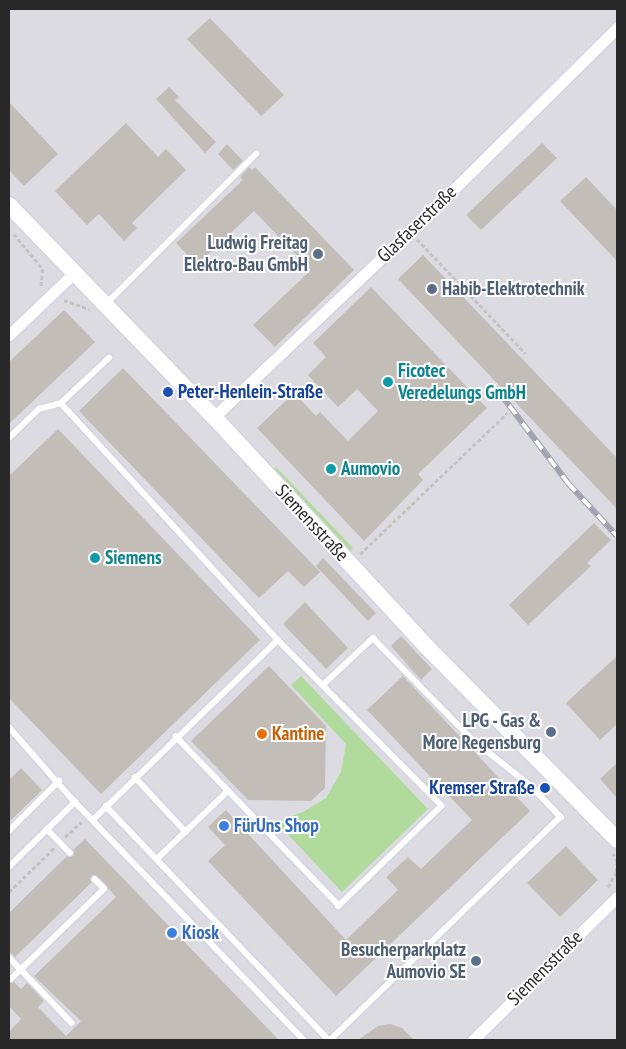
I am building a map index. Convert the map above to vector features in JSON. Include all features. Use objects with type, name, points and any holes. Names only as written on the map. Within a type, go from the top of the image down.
[{"type":"street","name":"Glasfaserstraße","points":[[214,417],[410,231],[617,28]]},
{"type":"street","name":"Siemensstraße","points":[[9,205],[106,304],[350,563],[617,840]]},
{"type":"street","points":[[9,335],[75,272]]},
{"type":"street","name":"Siemensstraße","points":[[473,1040],[617,897]]},
{"type":"lane","points":[[106,304],[256,154]]},
{"type":"lane","points":[[9,438],[39,409],[61,403],[109,358]]},
{"type":"lane","points":[[61,403],[278,640],[442,806],[339,906],[176,737]]},
{"type":"lane","points":[[106,806],[330,1040],[561,817],[530,785],[474,741],[373,638],[323,685]]},
{"type":"lane","points":[[93,820],[176,737],[278,640]]},
{"type":"lane","points":[[9,727],[60,781],[75,802],[304,1040]]},
{"type":"lane","points":[[135,777],[186,832]]},
{"type":"lane","points":[[9,831],[60,781]]},
{"type":"lane","points":[[157,859],[228,791]]},
{"type":"lane","points":[[9,867],[75,802]]},
{"type":"lane","points":[[47,829],[70,853]]},
{"type":"lane","points":[[12,979],[104,890],[95,880]]},
{"type":"lane","points":[[9,957],[72,1023]]},
{"type":"path","points":[[9,227],[43,269],[44,279],[38,292]]},
{"type":"path","points":[[410,231],[526,354]]},
{"type":"path","points":[[350,563],[507,413]]},
{"type":"path","points":[[9,892],[83,820]]},
{"type":"shaded area","points":[[9,9],[617,9],[617,1040],[9,1040]]},
{"type":"green space","points":[[276,467],[353,548],[350,551],[289,488],[274,469]]},
{"type":"green space","points":[[301,676],[428,809],[342,892],[280,826],[285,818],[303,812],[326,798],[341,772],[346,744],[291,685]]},
{"type":"building","points":[[210,18],[284,95],[261,116],[187,39]]},
{"type":"building","points":[[169,87],[179,97],[175,100],[216,142],[205,153],[156,99]]},
{"type":"building","points":[[9,102],[58,154],[24,186],[9,170]]},
{"type":"building","points":[[126,123],[158,157],[166,149],[186,170],[132,223],[137,228],[124,241],[99,214],[87,225],[55,191]]},
{"type":"building","points":[[542,143],[557,158],[481,230],[466,215]]},
{"type":"building","points":[[227,144],[243,161],[233,170],[218,154]]},
{"type":"building","name":"Ludwig Freitag Elektro-Bau GmbH","points":[[249,167],[252,170],[255,167],[354,270],[275,347],[253,325],[311,270],[254,211],[197,265],[176,243],[243,180],[240,177]]},
{"type":"building","points":[[586,177],[617,210],[617,261],[560,201]]},
{"type":"building","points":[[423,255],[617,458],[617,509],[398,279]]},
{"type":"building","points":[[371,287],[487,408],[418,474],[423,480],[364,541],[257,428],[294,393],[316,416],[320,412],[348,441],[378,411],[357,389],[338,407],[308,375],[326,357],[313,343]]},
{"type":"building","points":[[64,310],[95,342],[9,424],[9,362]]},
{"type":"building","name":"Siemens","points":[[123,368],[320,572],[304,587],[288,571],[259,598],[79,411]]},
{"type":"building","name":"Siemens","points":[[58,429],[260,640],[101,794],[9,698],[9,476]]},
{"type":"building","points":[[594,523],[611,540],[587,563],[591,566],[528,625],[509,605]]},
{"type":"building","points":[[323,558],[376,613],[368,621],[316,566]]},
{"type":"building","points":[[305,602],[348,648],[326,669],[283,624]]},
{"type":"building","points":[[401,636],[432,669],[421,680],[391,646]]},
{"type":"building","points":[[617,656],[617,724],[600,740],[566,703]]},
{"type":"building","name":"Kantine","points":[[269,666],[326,726],[325,788],[311,801],[248,800],[191,741]]},
{"type":"building","points":[[403,676],[530,811],[336,996],[208,861],[225,845],[208,827],[226,810],[346,940],[398,890],[386,877],[408,857],[421,869],[472,820],[367,710]]},
{"type":"building","points":[[617,763],[617,798],[600,779]]},
{"type":"building","points":[[21,768],[42,790],[9,822],[9,780]]},
{"type":"building","points":[[85,839],[279,1040],[9,1040],[9,1032],[21,1019],[9,1006],[9,983],[14,982],[21,989],[27,983],[44,1001],[38,1007],[66,1036],[81,1021],[34,976],[116,897],[98,877],[92,876],[91,883],[15,957],[9,952],[9,913],[67,856],[74,856],[73,850]]},
{"type":"building","points":[[566,846],[598,880],[560,917],[527,883]]},
{"type":"building","points":[[390,1024],[402,1028],[414,1040],[358,1040],[378,1026]]},
{"type":"railway","points":[[496,388],[568,483],[617,536]]},
{"type":"place","name":"Ludwig Freitag Elektro-Bau GmbH","points":[[318,254]]},
{"type":"place","name":"Habib-Elektrotechnik","points":[[432,289]]},
{"type":"place","name":"Ficotec Veredelungs GmbH","points":[[388,382]]},
{"type":"place","name":"Peter-Henlein-Straße","points":[[168,392]]},
{"type":"place","name":"Aumovio","points":[[331,469]]},
{"type":"place","name":"Siemens","points":[[95,558]]},
{"type":"place","name":"LPG - Gas & More Regensburg","points":[[551,732]]},
{"type":"place","name":"Kantine","points":[[262,734]]},
{"type":"place","name":"Kremser Straße","points":[[545,788]]},
{"type":"place","name":"FürUns Shop","points":[[224,826]]},
{"type":"place","name":"Kiosk","points":[[172,933]]},
{"type":"place","name":"Besucherparkplatz Aumovio SE","points":[[476,961]]}]
